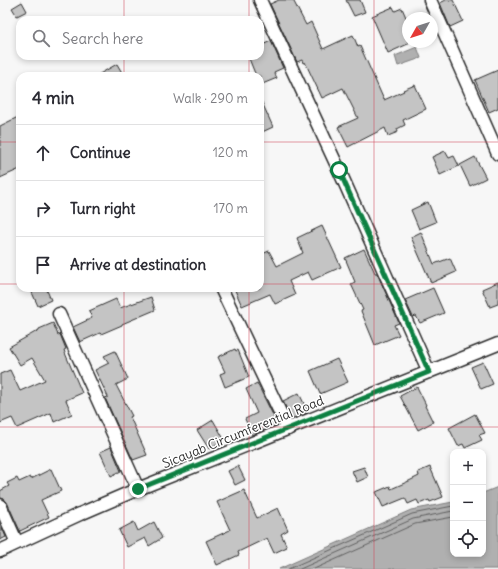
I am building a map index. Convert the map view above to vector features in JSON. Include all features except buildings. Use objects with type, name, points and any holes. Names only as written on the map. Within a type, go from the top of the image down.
[{"type":"street","points":[[260,0],[349,192],[429,372]]},
{"type":"street","points":[[430,0],[498,154]]},
{"type":"street","points":[[223,292],[288,430]]},
{"type":"street","points":[[59,314],[138,489]]},
{"type":"street","name":"Sicayab Circumferential Road","points":[[0,551],[17,542],[138,489],[288,430],[498,344]]},
{"type":"street","points":[[0,505],[17,542]]},
{"type":"water","points":[[417,48],[421,58],[398,66],[395,56]]},
{"type":"water","points":[[498,487],[498,569],[279,569],[411,510],[450,503],[450,557],[486,557],[486,492]]},
{"type":"route","points":[[138,489],[288,430],[429,372],[392,286],[339,170]]}]
